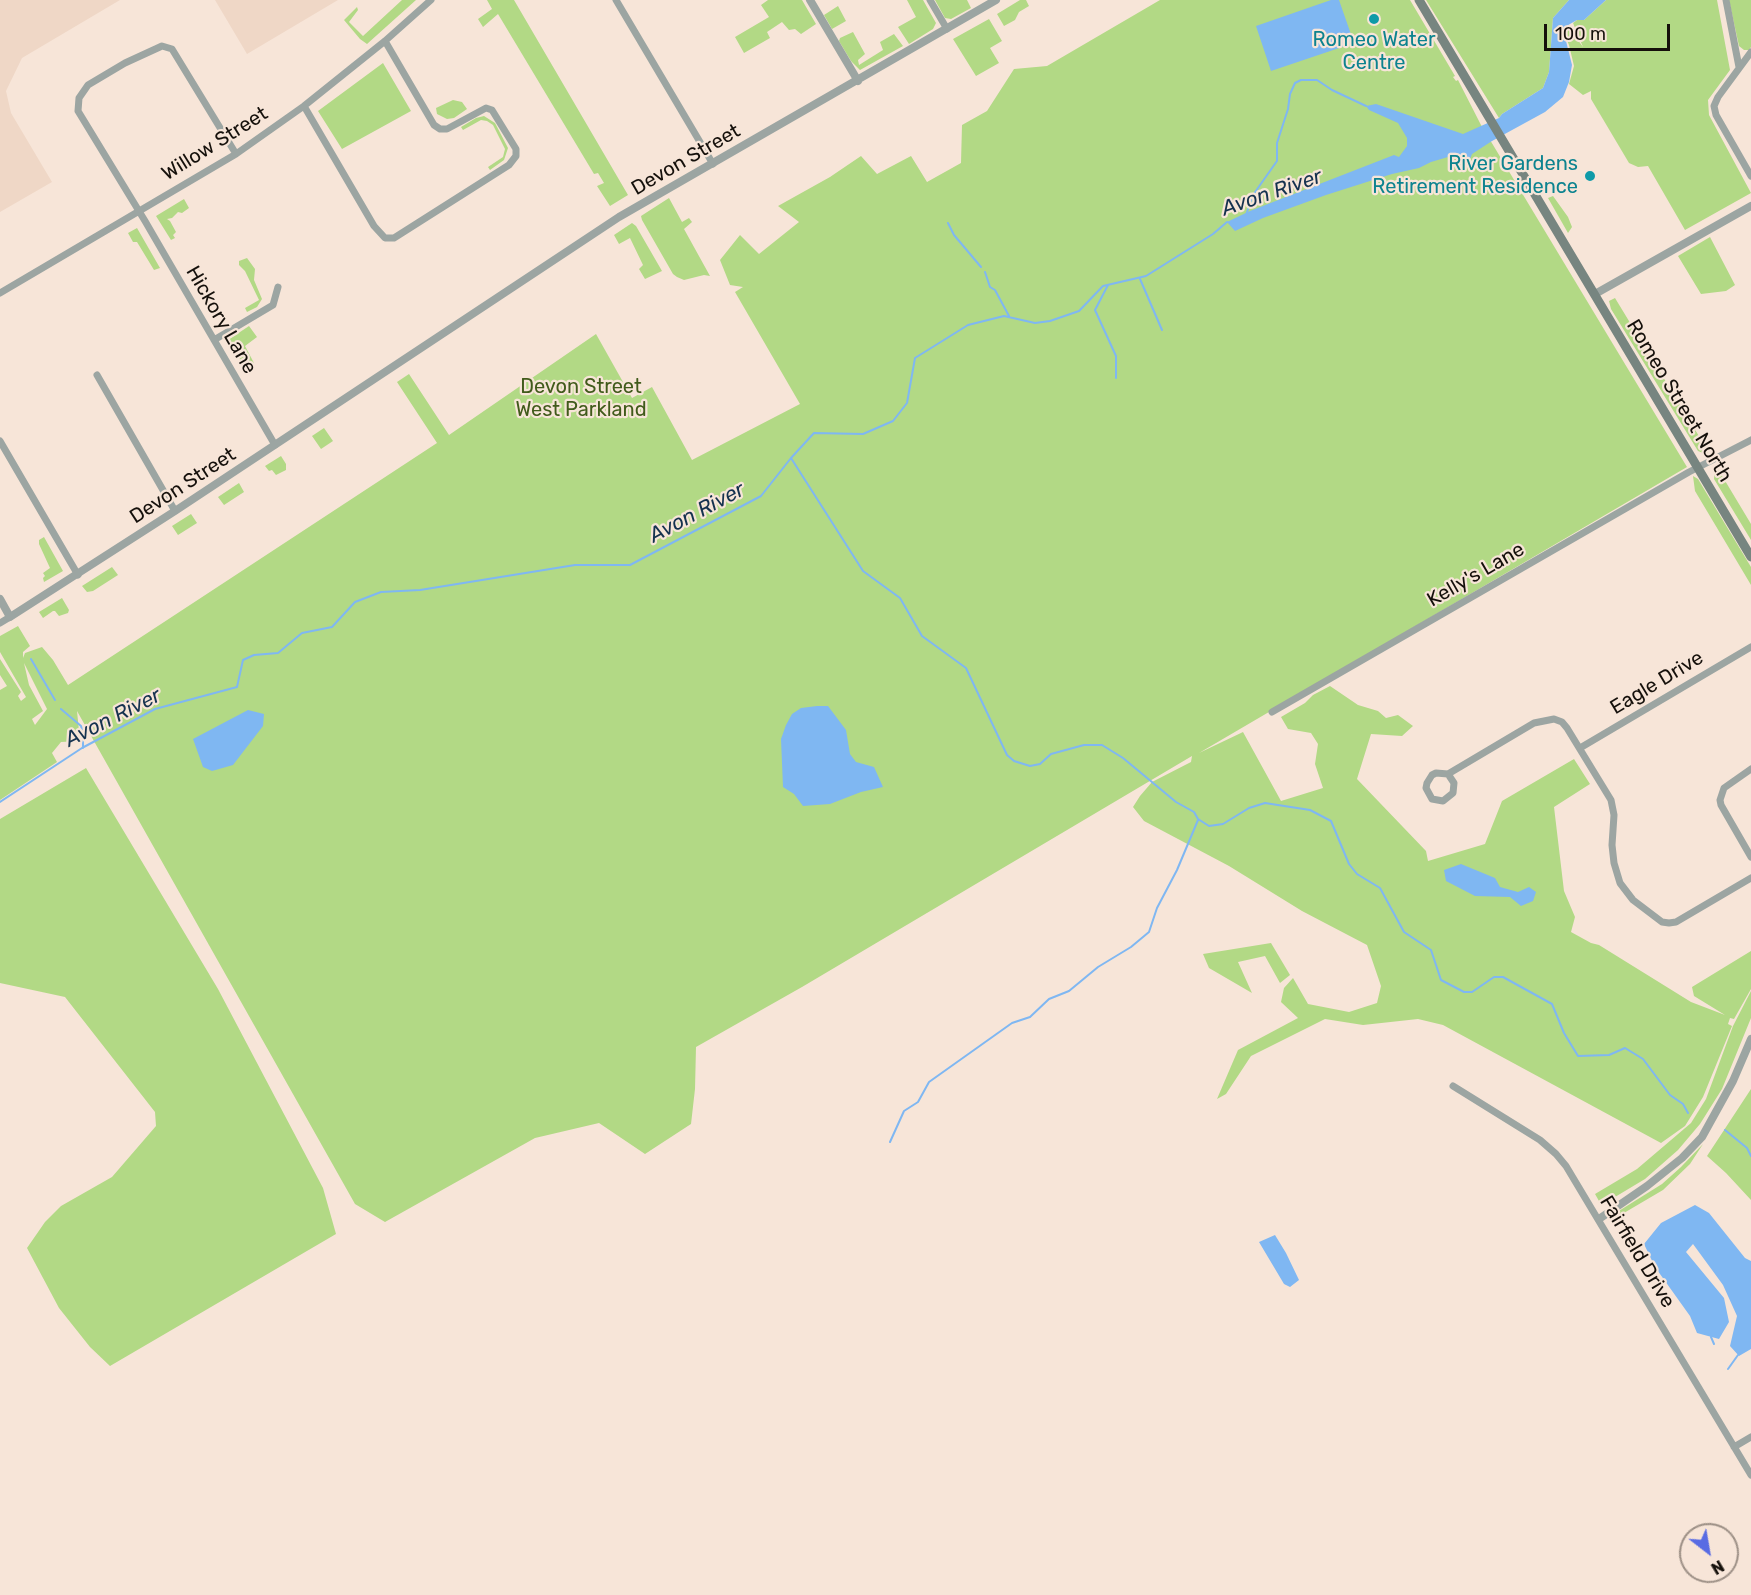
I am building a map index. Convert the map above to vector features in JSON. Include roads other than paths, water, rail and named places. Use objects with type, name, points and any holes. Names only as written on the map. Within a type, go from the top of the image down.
[{"type":"main road","name":"Romeo Street North","points":[[1419,0],[1751,557]]},
{"type":"street","name":"Willow Street","points":[[0,293],[236,154],[304,106],[385,41],[431,0]]},
{"type":"street","points":[[616,0],[713,164]]},
{"type":"street","points":[[810,0],[858,81]]},
{"type":"street","points":[[930,0],[947,29]]},
{"type":"street","name":"Devon Street","points":[[0,623],[176,511],[619,217],[996,0]]},
{"type":"street","points":[[1726,0],[1739,68]]},
{"type":"street","points":[[304,106],[374,226],[385,238],[397,237],[509,165],[516,156],[516,149],[492,110],[486,108],[447,129],[440,129],[434,125],[385,41]]},
{"type":"street","name":"Hickory Lane","points":[[236,154],[172,49],[162,46],[125,63],[88,86],[79,98],[78,111],[139,211],[274,445]]},
{"type":"street","points":[[1751,52],[1714,106],[1716,115],[1751,176]]},
{"type":"street","points":[[1595,294],[1751,206]]},
{"type":"street","points":[[214,340],[273,305],[278,287]]},
{"type":"street","points":[[97,375],[176,511]]},
{"type":"street","name":"Kelly's Lane","points":[[1272,712],[1697,468],[1751,440]]},
{"type":"street","points":[[0,441],[78,574]]},
{"type":"street","points":[[0,599],[10,617]]},
{"type":"street","name":"Eagle Drive","points":[[1581,748],[1751,646]]},
{"type":"street","points":[[1448,774],[1454,783],[1454,793],[1443,801],[1432,799],[1426,789],[1429,778],[1436,773],[1448,774],[1534,723],[1554,719],[1562,722],[1581,748],[1611,800],[1614,815],[1612,846],[1614,863],[1620,883],[1633,900],[1662,922],[1676,922],[1751,878]]},
{"type":"street","points":[[1751,769],[1724,788],[1720,800],[1751,857]]},
{"type":"street","points":[[1599,1219],[1647,1186],[1682,1158],[1701,1137],[1733,1081],[1751,1039]]},
{"type":"street","name":"Fairfield Drive","points":[[1453,1086],[1540,1140],[1557,1154],[1599,1219],[1751,1475]]},
{"type":"street","points":[[1734,1447],[1751,1437]]},
{"type":"water","points":[[1331,0],[1339,0],[1354,43],[1271,71],[1256,26]]},
{"type":"water","name":"Avon River","points":[[1569,0],[1606,0],[1584,20],[1577,20],[1563,28],[1562,36],[1566,41],[1572,65],[1569,82],[1563,97],[1545,112],[1492,141],[1472,154],[1466,162],[1463,157],[1448,157],[1431,162],[1419,168],[1326,195],[1235,231],[1227,222],[1394,155],[1399,157],[1407,146],[1407,138],[1398,123],[1369,110],[1366,106],[1376,104],[1463,134],[1499,118],[1543,88],[1549,72],[1553,18]]},
{"type":"water","points":[[828,706],[846,730],[850,754],[856,762],[874,767],[883,787],[861,792],[830,804],[803,806],[794,794],[783,787],[781,739],[786,725],[792,714],[801,708]]},
{"type":"water","points":[[248,710],[264,714],[263,726],[233,765],[212,771],[203,767],[193,739]]},
{"type":"water","points":[[1461,864],[1495,878],[1500,887],[1518,892],[1529,887],[1536,892],[1533,901],[1521,906],[1510,897],[1475,896],[1446,881],[1444,870]]},
{"type":"water","points":[[1695,1205],[1709,1213],[1745,1258],[1751,1261],[1751,1349],[1739,1356],[1730,1346],[1737,1316],[1723,1285],[1693,1244],[1686,1252],[1724,1298],[1729,1322],[1719,1339],[1697,1333],[1690,1316],[1655,1267],[1644,1244],[1661,1223]]},
{"type":"water","points":[[1275,1235],[1299,1280],[1290,1287],[1284,1284],[1259,1242]]},
{"type":"waterway","points":[[1246,215],[1253,195],[1277,161],[1277,143],[1295,83],[1301,80],[1317,80],[1332,90],[1366,106]]},
{"type":"waterway","name":"Avon River","points":[[0,802],[82,748],[155,709],[237,687],[243,660],[254,655],[278,653],[302,633],[332,627],[355,602],[381,592],[420,590],[575,565],[630,565],[761,496],[814,433],[863,434],[893,421],[907,403],[915,358],[968,325],[1004,316],[1035,323],[1050,321],[1079,311],[1103,286],[1146,276],[1213,234],[1227,222]]},
{"type":"waterway","points":[[948,223],[954,235],[981,267]]},
{"type":"waterway","points":[[985,272],[990,287],[995,290],[1009,316]]},
{"type":"waterway","points":[[1140,279],[1162,330]]},
{"type":"waterway","points":[[1108,285],[1095,310],[1116,356],[1116,378]]},
{"type":"waterway","points":[[791,458],[863,571],[900,598],[922,636],[966,668],[1007,755],[1014,761],[1030,766],[1040,764],[1051,754],[1084,745],[1102,745],[1123,758],[1209,826],[1223,824],[1249,808],[1265,803],[1310,810],[1331,821],[1349,864],[1357,874],[1380,888],[1404,932],[1431,950],[1441,980],[1464,992],[1472,992],[1494,977],[1503,977],[1552,1004],[1564,1033],[1578,1056],[1609,1055],[1625,1048],[1643,1059],[1670,1095],[1683,1104],[1688,1113]]},
{"type":"waterway","points":[[31,659],[55,700]]},
{"type":"waterway","points":[[61,709],[81,726],[83,748]]},
{"type":"waterway","points":[[890,1142],[904,1111],[918,1102],[929,1082],[1012,1023],[1030,1017],[1049,999],[1069,991],[1098,967],[1131,947],[1149,932],[1157,908],[1177,870],[1198,820]]},
{"type":"waterway","points":[[1725,1130],[1747,1148],[1751,1156]]},
{"type":"waterway","points":[[1711,1337],[1714,1344]]},
{"type":"waterway","points":[[1728,1369],[1738,1355]]},
{"type":"place","name":"Romeo Water Centre","points":[[1374,19]]},
{"type":"place","name":"River Gardens Retirement Residence","points":[[1590,176]]},
{"type":"park label","name":"Devon Street West Parkland","points":[[581,398]]}]
